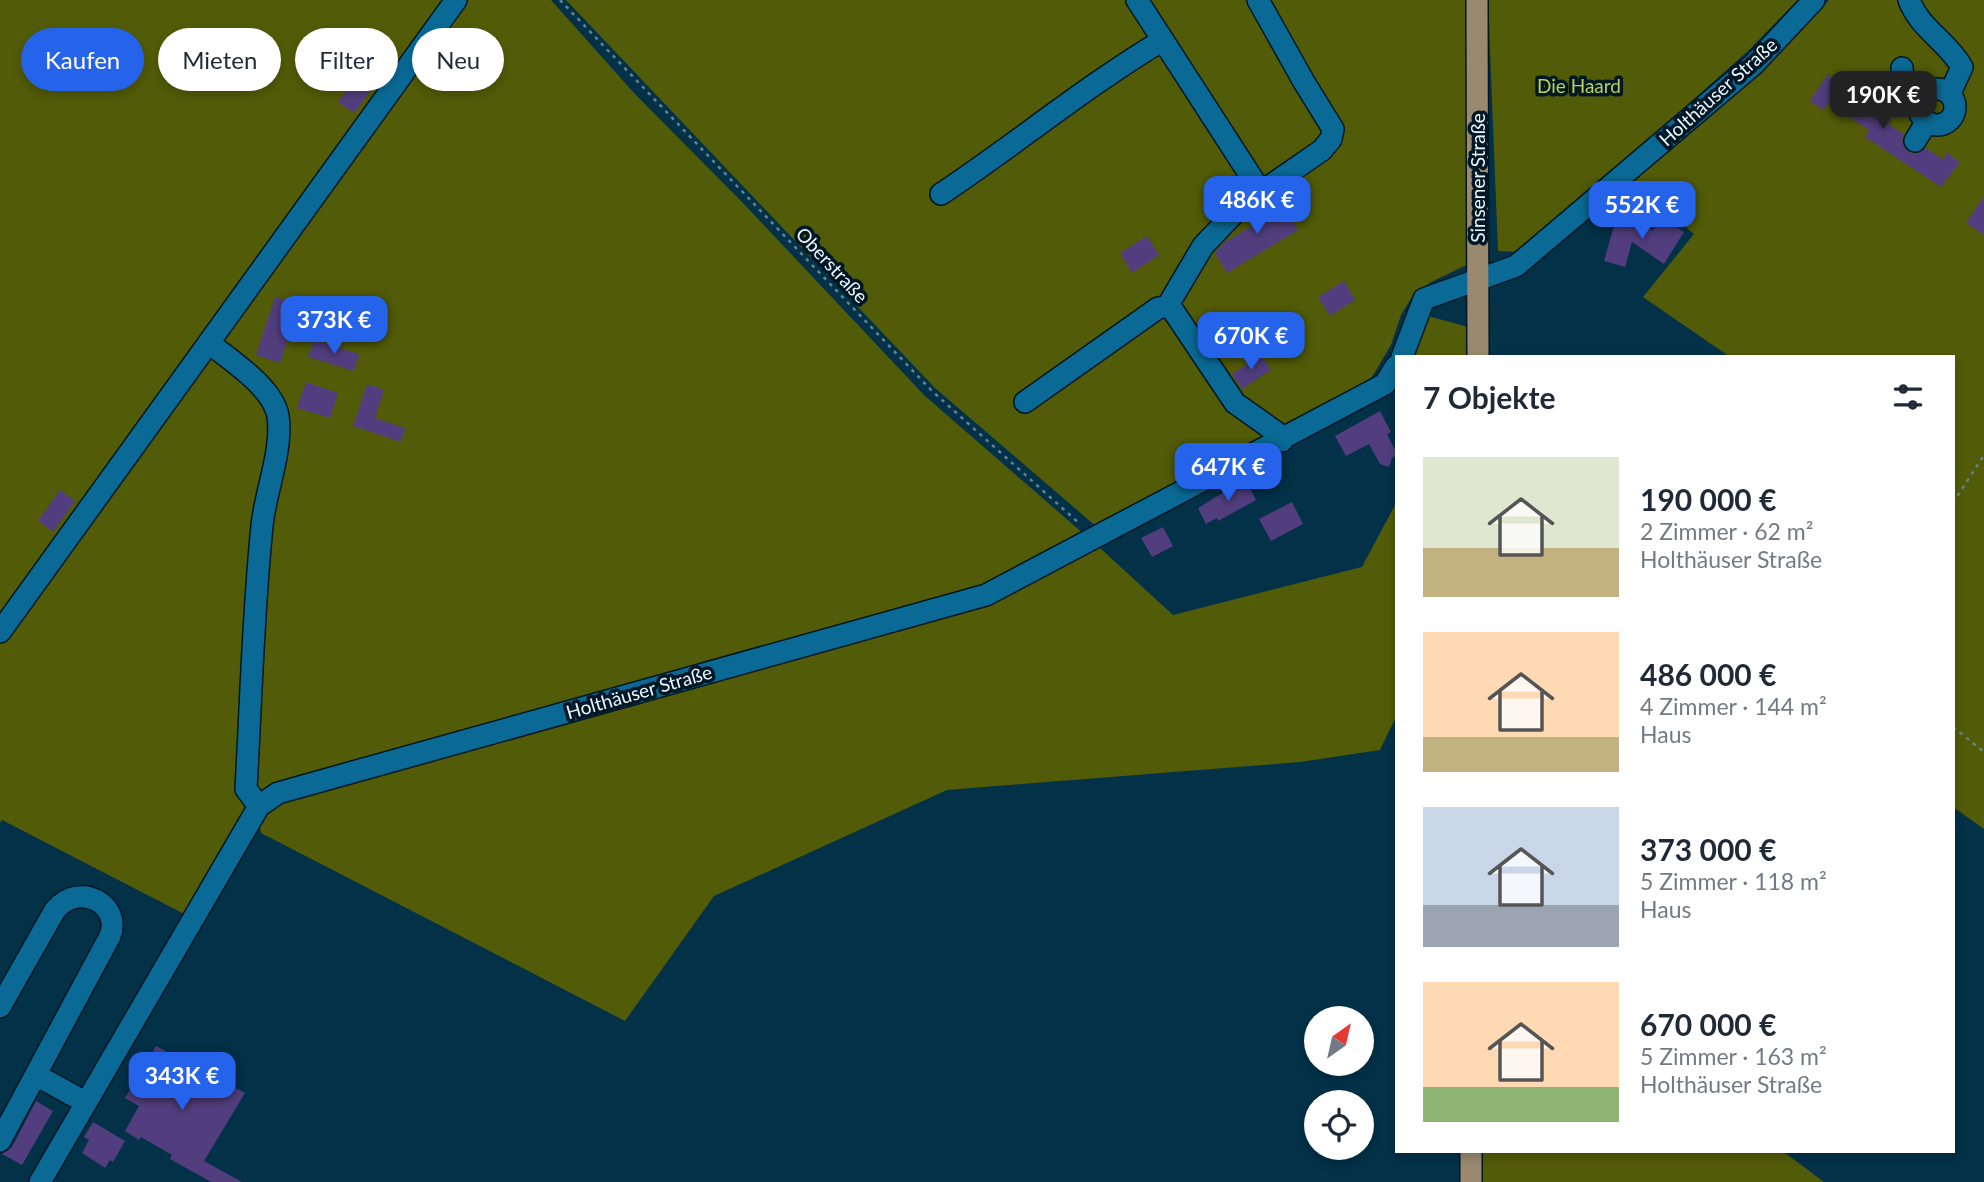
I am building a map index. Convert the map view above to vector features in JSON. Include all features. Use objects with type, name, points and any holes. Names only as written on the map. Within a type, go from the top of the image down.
[{"type":"main road","name":"Sinsener Straße","points":[[1477,0],[1478,355]]},
{"type":"main road","points":[[1471,1153],[1471,1182]]},
{"type":"street","points":[[0,632],[456,0]]},
{"type":"street","points":[[1138,0],[1261,192]]},
{"type":"street","points":[[1258,0],[1333,129],[1331,139],[1322,150],[1241,206],[1203,246],[1170,306],[1236,403],[1276,432],[1282,441]]},
{"type":"street","name":"Holthäuser Straße","points":[[1403,355],[1424,299],[1516,266],[1754,64],[1814,0]]},
{"type":"street","points":[[1909,0],[1921,22],[1953,52],[1962,67],[1950,93]]},
{"type":"street","points":[[941,194],[997,157],[1116,68],[1163,40]]},
{"type":"street","points":[[1902,68],[1902,77],[1922,96]]},
{"type":"street","points":[[1938,88],[1950,93],[1955,103],[1951,119],[1941,124],[1927,121],[1919,109],[1922,96],[1938,88]]},
{"type":"street","points":[[1915,141],[1927,121]]},
{"type":"street","points":[[1025,402],[1158,308],[1170,306]]},
{"type":"street","points":[[40,1182],[259,806],[246,789],[262,524],[276,460],[278,415],[271,399],[260,385],[209,343]]},
{"type":"street","name":"Holthäuser Straße","points":[[259,806],[278,793],[986,596],[1385,384],[1395,368]]},
{"type":"street","points":[[0,1007],[55,910],[64,900],[83,895],[107,910],[113,928],[110,936],[0,1141]]},
{"type":"street","points":[[36,1075],[85,1102]]},
{"type":"path","name":"Oberstraße","points":[[560,0],[932,391],[1094,537]]},
{"type":"path","points":[[1955,500],[1984,455]]},
{"type":"path","points":[[1955,729],[1984,752]]},
{"type":"green space","points":[[0,0],[551,0],[634,93],[743,203],[925,396],[1173,615],[1362,567],[1395,505],[1395,719],[1380,750],[1300,762],[947,790],[714,896],[625,1021],[261,833],[251,789],[238,787],[250,819],[190,917],[2,820],[0,823]]},
{"type":"green space","points":[[566,0],[1466,0],[1470,76],[1471,263],[1431,282],[1412,297],[1401,315],[1391,345],[1372,377],[1282,433],[1098,528],[935,388]]},
{"type":"green space","name":"Die Haard","points":[[1488,0],[1798,0],[1749,50],[1535,241],[1519,252],[1498,251]]},
{"type":"green space","points":[[1829,0],[1984,0],[1984,829],[1955,808],[1955,355],[1727,355],[1643,297],[1694,234],[1632,183],[1771,62]]},
{"type":"green space","points":[[1428,316],[1468,327],[1468,355],[1413,355]]},
{"type":"green space","points":[[1481,1153],[1785,1153],[1824,1182],[1481,1182]]},
{"type":"building","points":[[1827,75],[1892,118],[1888,124],[1904,134],[1902,141],[1908,152],[1915,154],[1926,148],[1943,160],[1947,153],[1960,162],[1941,187],[1865,137],[1869,130],[1828,103],[1824,110],[1810,101]]},
{"type":"building","points":[[346,91],[370,91],[354,113],[338,102]]},
{"type":"building","points":[[1984,196],[1984,235],[1966,223]]},
{"type":"building","points":[[1278,197],[1298,230],[1227,273],[1215,253],[1225,242],[1260,221],[1255,212]]},
{"type":"building","points":[[1661,217],[1684,232],[1664,264],[1632,242],[1625,267],[1604,261],[1616,219],[1653,230]]},
{"type":"building","points":[[1147,236],[1159,255],[1132,273],[1120,253]]},
{"type":"building","points":[[1344,281],[1355,300],[1330,316],[1318,297]]},
{"type":"building","points":[[275,297],[299,305],[280,363],[256,355]]},
{"type":"building","points":[[314,340],[359,354],[354,371],[308,357]]},
{"type":"building","points":[[1261,355],[1271,370],[1242,389],[1232,374]]},
{"type":"building","points":[[306,382],[338,393],[330,418],[297,408]]},
{"type":"building","points":[[367,384],[384,390],[375,418],[405,428],[401,442],[353,426]]},
{"type":"building","points":[[1380,411],[1391,432],[1387,434],[1395,456],[1389,467],[1380,464],[1369,444],[1346,456],[1335,436]]},
{"type":"building","points":[[1245,479],[1256,500],[1218,521],[1217,518],[1206,524],[1198,508]]},
{"type":"building","points":[[60,490],[75,501],[53,532],[38,521]]},
{"type":"building","points":[[1292,502],[1303,524],[1271,541],[1259,519]]},
{"type":"building","points":[[1163,527],[1173,546],[1152,557],[1141,538]]},
{"type":"building","points":[[156,1046],[245,1093],[204,1161],[242,1182],[211,1182],[170,1159],[172,1155],[125,1131],[139,1106],[125,1098]]},
{"type":"building","points":[[36,1101],[53,1111],[22,1165],[2,1154],[12,1147]]},
{"type":"building","points":[[93,1122],[125,1141],[113,1162],[110,1160],[105,1168],[82,1153],[89,1140],[84,1137]]}]
